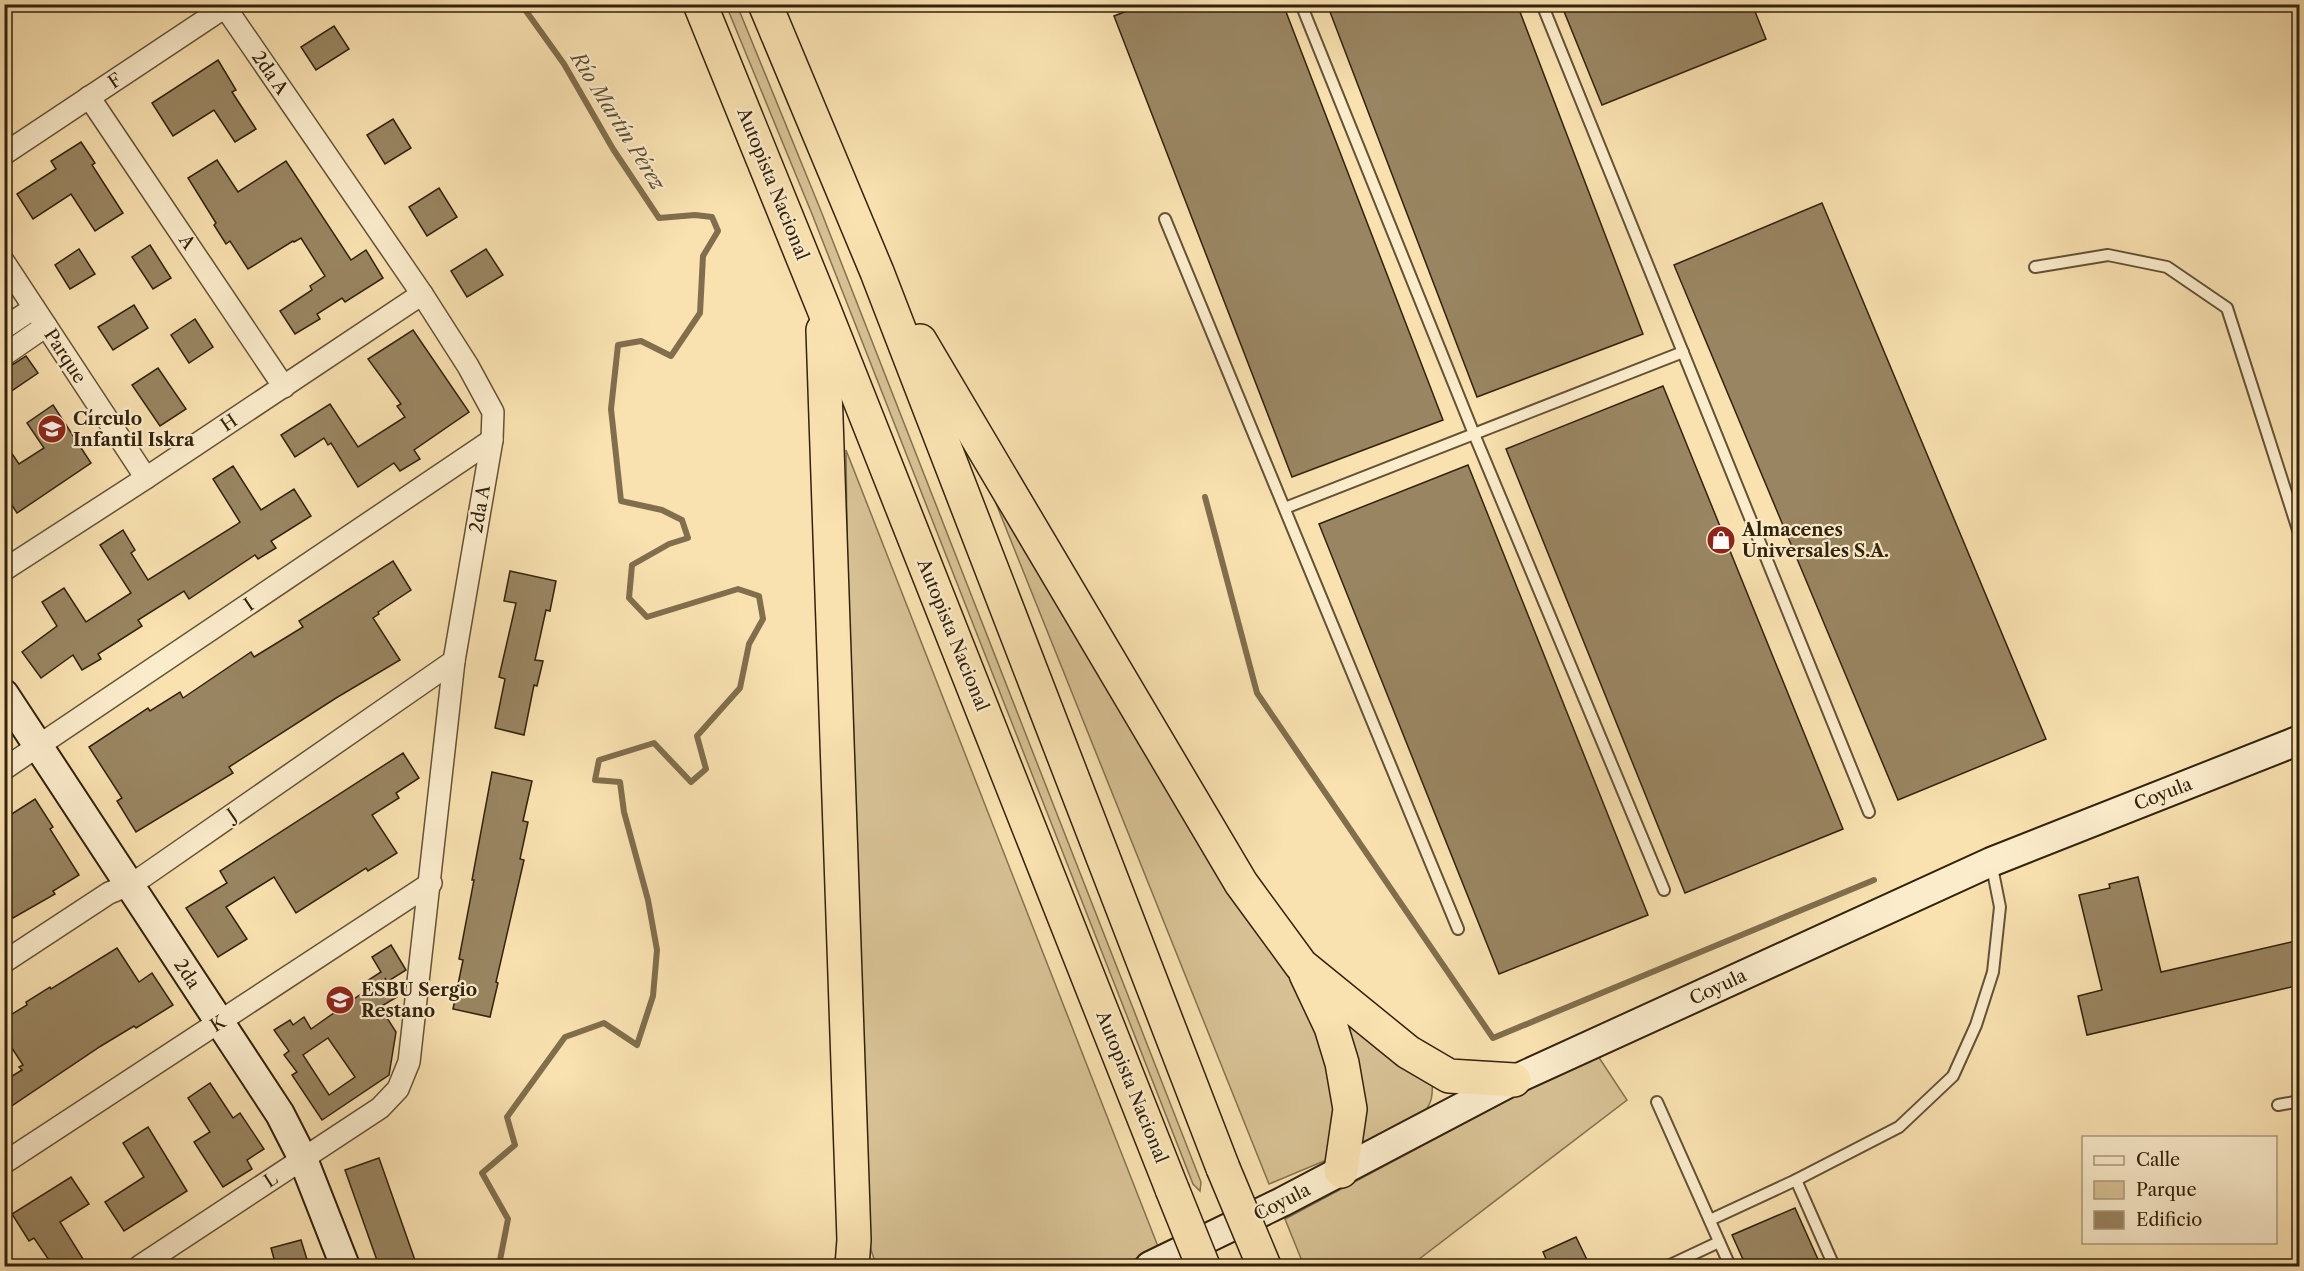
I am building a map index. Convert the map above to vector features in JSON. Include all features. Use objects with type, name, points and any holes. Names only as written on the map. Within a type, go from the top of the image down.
[{"type":"highway","name":"Autopista Nacional","points":[[700,4],[823,307],[1203,1266]]},
{"type":"highway","points":[[765,4],[877,272],[1223,1168],[1264,1266]]},
{"type":"highway","points":[[877,272],[967,417],[1241,883],[1301,965],[1331,1027],[1342,1063],[1350,1110],[1341,1171]]},
{"type":"highway","points":[[823,307],[858,1257]]},
{"type":"highway","points":[[1301,965],[1408,1052],[1449,1076],[1514,1080]]},
{"type":"street","name":"F","points":[[4,154],[224,6]]},
{"type":"street","name":"2da A","points":[[224,6],[422,294],[468,366],[493,412],[492,440],[454,661],[431,883],[409,1062],[398,1089]]},
{"type":"street","name":"A","points":[[89,97],[284,387]]},
{"type":"street","name":"Parque","points":[[4,262],[146,478]]},
{"type":"street","name":"H","points":[[4,570],[422,294]]},
{"type":"street","points":[[4,328],[34,308]]},
{"type":"street","points":[[4,355],[46,326]]},
{"type":"street","name":"I","points":[[4,769],[492,440]]},
{"type":"street","name":"J","points":[[4,962],[108,893],[129,885],[454,661]]},
{"type":"street","name":"2da","points":[[4,694],[280,1114],[303,1159],[345,1266]]},
{"type":"street","name":"Coyula","points":[[1150,1266],[1282,1203],[1514,1080],[1991,862],[2300,740]]},
{"type":"street","name":"K","points":[[4,1163],[431,883]]},
{"type":"street","name":"L","points":[[140,1266],[380,1107],[398,1089]]},
{"type":"lane","points":[[1301,4],[1474,434],[1664,890]]},
{"type":"lane","points":[[1542,4],[1869,812]]},
{"type":"lane","points":[[1165,219],[1458,929]]},
{"type":"lane","points":[[2035,267],[2108,255],[2167,267],[2227,309],[2300,536]]},
{"type":"lane","points":[[1285,508],[1683,352]]},
{"type":"lane","points":[[1710,1220],[1796,1180],[1899,1127],[1953,1076],[1976,1025],[1993,972],[2000,907],[1991,862]]},
{"type":"lane","points":[[2278,1105],[2300,1101]]},
{"type":"lane","points":[[1657,1102],[1730,1266]]},
{"type":"lane","points":[[1796,1180],[1834,1266]]},
{"type":"lane","points":[[1668,1266],[1719,1242]]},
{"type":"green space","points":[[726,5],[737,5],[821,211],[1201,1182],[1200,1191],[1193,1184],[812,214]]},
{"type":"green space","points":[[846,450],[1159,1249],[1118,1266],[878,1266],[865,1232],[850,778]]},
{"type":"green space","points":[[979,461],[1292,971],[1321,1039],[1333,1085],[1334,1133],[1329,1159],[1269,1184]]},
{"type":"green space","points":[[1333,1000],[1432,1078],[1431,1098],[1428,1107],[1421,1115],[1357,1152]]},
{"type":"green space","points":[[1596,1053],[1627,1100],[1410,1266],[1304,1266],[1285,1219]]},
{"type":"building","points":[[1145,4],[1283,4],[1443,420],[1292,477],[1114,16]]},
{"type":"building","points":[[1327,4],[1517,4],[1643,334],[1477,397]]},
{"type":"building","points":[[1561,4],[1752,4],[1766,39],[1602,105]]},
{"type":"building","points":[[334,26],[349,49],[316,70],[301,47]]},
{"type":"building","points":[[218,60],[236,90],[232,92],[256,129],[235,142],[214,110],[173,136],[152,103]]},
{"type":"building","points":[[393,119],[411,148],[385,164],[367,135]]},
{"type":"building","points":[[81,142],[95,163],[92,165],[123,213],[95,231],[71,194],[33,219],[17,194],[56,169],[51,161]]},
{"type":"building","points":[[217,160],[238,192],[286,161],[351,260],[366,250],[383,278],[345,302],[342,298],[317,314],[320,319],[295,334],[280,311],[312,290],[310,286],[325,276],[301,238],[248,269],[230,241],[226,244],[214,225],[216,223],[188,178]]},
{"type":"building","points":[[439,188],[457,217],[427,236],[409,207]]},
{"type":"building","points":[[1822,203],[2046,739],[1898,800],[1674,265]]},
{"type":"building","points":[[150,245],[171,278],[153,289],[132,257]]},
{"type":"building","points":[[79,249],[95,274],[70,289],[55,265]]},
{"type":"building","points":[[486,249],[503,275],[467,297],[451,271]]},
{"type":"building","points":[[134,305],[148,328],[113,350],[98,327]]},
{"type":"building","points":[[195,319],[213,347],[189,363],[171,335]]},
{"type":"building","points":[[413,330],[469,412],[414,450],[420,459],[400,471],[394,463],[358,487],[331,443],[328,445],[324,438],[295,457],[281,435],[330,404],[358,447],[405,417],[397,406],[401,404],[368,359]]},
{"type":"building","points":[[26,356],[38,373],[4,396],[4,370]]},
{"type":"building","points":[[158,368],[186,409],[160,426],[132,385]]},
{"type":"building","points":[[1663,386],[1843,829],[1685,893],[1506,449]]},
{"type":"building","points":[[53,405],[91,463],[17,513],[4,493],[4,442],[19,464],[44,448],[27,423]]},
{"type":"building","points":[[1468,465],[1648,915],[1499,974],[1319,524]]},
{"type":"building","points":[[233,466],[261,510],[294,489],[311,516],[271,541],[276,548],[258,559],[255,555],[189,599],[184,591],[138,620],[142,626],[98,654],[101,659],[82,670],[73,655],[41,678],[22,652],[57,626],[42,602],[64,588],[86,622],[131,593],[100,545],[123,530],[135,550],[131,553],[148,580],[236,525],[240,522],[213,479]]},
{"type":"building","points":[[393,561],[411,590],[378,612],[379,614],[373,618],[400,660],[229,767],[233,773],[136,832],[117,801],[122,798],[89,747],[148,708],[150,711],[180,692],[183,698],[251,652],[254,657],[303,627],[299,621]]},
{"type":"building","points":[[510,571],[556,581],[550,611],[546,610],[535,660],[543,661],[537,686],[534,685],[524,735],[495,728],[505,679],[499,677],[516,603],[504,601]]},
{"type":"building","points":[[403,753],[419,778],[396,793],[399,798],[372,815],[397,853],[368,871],[366,868],[296,913],[274,877],[226,907],[247,939],[218,957],[186,908],[227,883],[220,871]]},
{"type":"building","points":[[492,772],[532,781],[523,821],[528,822],[520,859],[524,860],[490,1017],[453,1009],[463,960],[459,959],[474,880],[472,880]]},
{"type":"building","points":[[35,799],[53,827],[50,829],[79,875],[53,891],[55,894],[13,918],[4,906],[4,819]]},
{"type":"building","points":[[2138,877],[2161,972],[2300,940],[2300,985],[2087,1035],[2078,996],[2102,990],[2079,895],[2110,888],[2109,884]]},
{"type":"building","points":[[391,945],[406,970],[387,982],[397,997],[380,1007],[396,1032],[389,1075],[322,1120],[292,1075],[297,1072],[284,1055],[289,1051],[274,1030],[290,1020],[293,1025],[304,1017],[311,1029],[371,987],[367,981],[381,972],[372,957]],"holes":[[[328,1038],[355,1077],[329,1095],[303,1055]]]},
{"type":"building","points":[[117,948],[139,982],[152,973],[173,1005],[101,1046],[4,1111],[4,1081],[22,1070],[19,1067],[23,1065],[4,1036],[4,1019],[27,1005],[26,1002]]},
{"type":"building","points":[[210,1083],[233,1118],[240,1113],[264,1149],[247,1160],[252,1169],[223,1187],[194,1142],[210,1132],[188,1098]]},
{"type":"building","points":[[148,1127],[187,1191],[124,1231],[105,1202],[144,1177],[123,1143]]},
{"type":"building","points":[[379,1158],[417,1266],[379,1266],[345,1170]]},
{"type":"building","points":[[71,1177],[89,1204],[60,1222],[83,1259],[72,1266],[53,1266],[34,1238],[29,1241],[12,1214]]},
{"type":"building","points":[[1795,1208],[1821,1266],[1746,1266],[1732,1235]]},
{"type":"building","points":[[1576,1237],[1590,1266],[1549,1266],[1543,1252]]},
{"type":"building","points":[[301,1240],[309,1266],[276,1266],[271,1248]]},
{"type":"waterway","name":"Río Martín Pérez","points":[[502,1266],[500,1260],[508,1219],[482,1173],[515,1145],[507,1117],[565,1037],[604,1023],[637,1045],[653,996],[657,950],[648,900],[624,812],[620,782],[595,780],[599,760],[654,743],[691,782],[706,769],[697,736],[740,688],[749,644],[763,619],[759,596],[738,589],[647,617],[629,598],[632,565],[669,544],[688,538],[682,520],[662,510],[621,501],[611,409],[618,345],[641,341],[671,356],[700,313],[703,256],[718,231],[712,217],[695,215],[659,218],[613,149],[564,64],[521,4]]},
{"type":"waterway","points":[[1205,497],[1257,693],[1493,1038],[1874,880]]},
{"type":"place","name":"Círculo Infantil Iskra","points":[[52,429]]},
{"type":"place","name":"Almacenes Universales S.A.","points":[[1721,540]]},
{"type":"place","name":"ESBU Sergio Restano","points":[[340,1000]]}]
